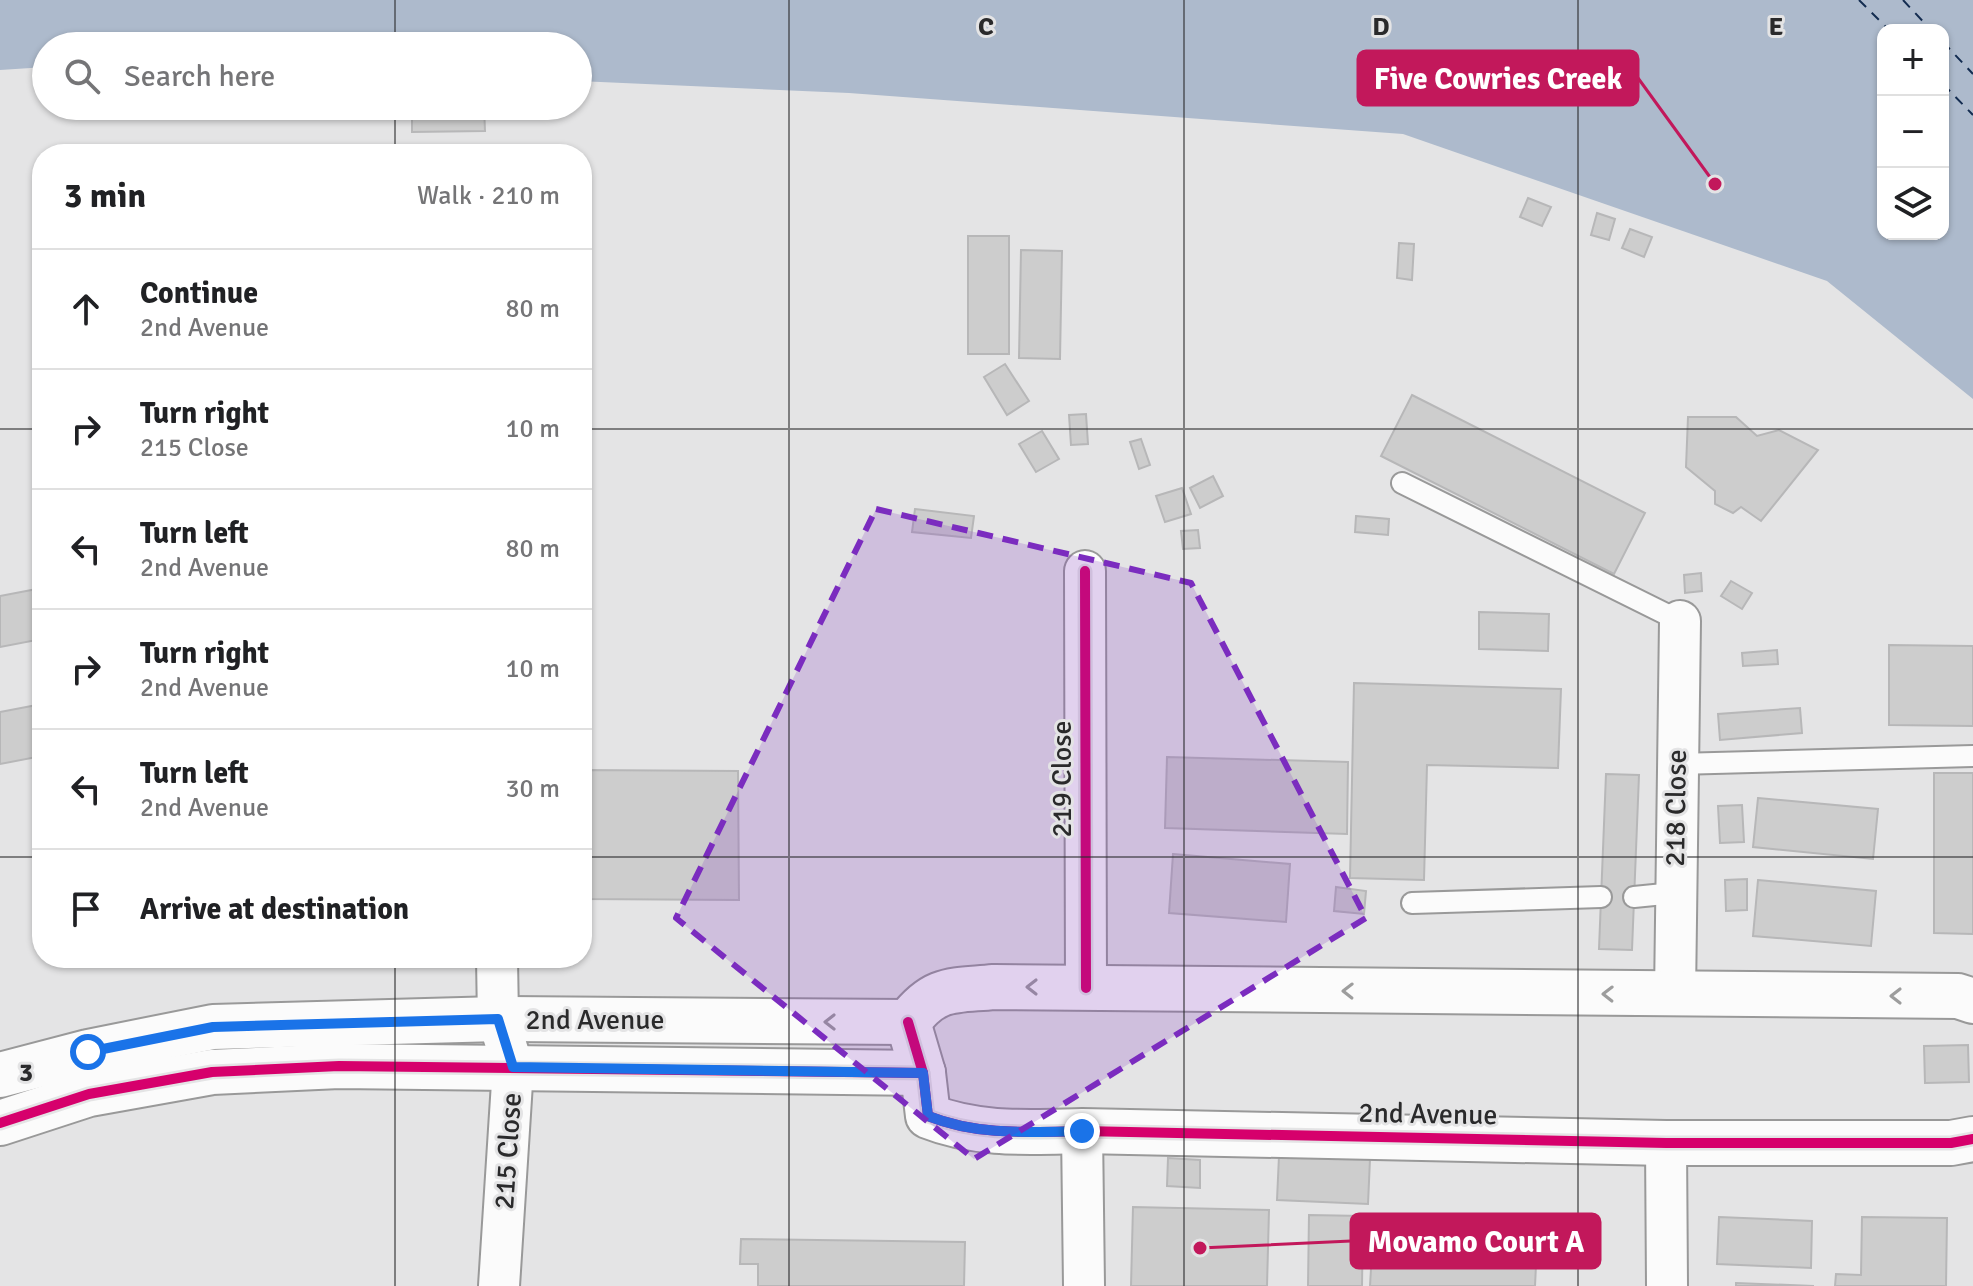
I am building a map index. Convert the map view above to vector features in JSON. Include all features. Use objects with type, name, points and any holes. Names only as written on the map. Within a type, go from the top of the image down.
[{"type":"street","name":"219 Close","points":[[1085,571],[1086,988]]},
{"type":"street","name":"218 Close","points":[[1675,995],[1680,621]]},
{"type":"street","name":"215 Close","points":[[497,968],[498,1019],[513,1067],[499,1286]]},
{"type":"street","points":[[908,1022],[922,1003],[944,992],[994,987],[1958,996],[1973,1001]]},
{"type":"street","name":"2nd Avenue","points":[[0,1075],[88,1052],[213,1027],[498,1019],[908,1022],[923,1073],[928,1116],[952,1126],[994,1132],[1082,1131],[1666,1143],[1951,1143],[1973,1139]]},
{"type":"street","name":"2nd Avenue","points":[[8,1110],[212,1072],[339,1066],[923,1073]]},
{"type":"street","points":[[1082,1131],[1084,1286]]},
{"type":"street","points":[[1666,1143],[1667,1286]]},
{"type":"lane","points":[[1402,483],[1680,621]]},
{"type":"lane","points":[[1677,764],[1973,756]]},
{"type":"lane","points":[[1634,897],[1674,893]]},
{"type":"lane","points":[[1412,903],[1601,897]]},
{"type":"highlighted area","points":[[876,509],[1191,583],[1366,918],[974,1159],[676,918]]},
{"type":"water","points":[[0,0],[1973,0],[1973,399],[1827,281],[1403,134],[849,93],[592,82],[592,32],[32,32],[32,68],[0,70]]},
{"type":"building","points":[[412,120],[485,120],[485,131],[412,132]]},
{"type":"building","points":[[1528,198],[1551,207],[1542,226],[1520,217]]},
{"type":"building","points":[[1597,213],[1615,219],[1609,240],[1591,235]]},
{"type":"building","points":[[1630,229],[1652,237],[1644,257],[1622,248]]},
{"type":"building","points":[[968,236],[1009,236],[1009,354],[968,354]]},
{"type":"building","points":[[1399,243],[1414,244],[1412,280],[1397,278]]},
{"type":"building","points":[[1021,250],[1062,251],[1060,359],[1019,358]]},
{"type":"building","points":[[1005,364],[1029,401],[1007,415],[984,377]]},
{"type":"building","points":[[1412,395],[1645,513],[1614,574],[1381,456]]},
{"type":"building","points":[[1086,414],[1088,444],[1071,445],[1069,415]]},
{"type":"building","points":[[1688,417],[1736,417],[1757,436],[1779,430],[1818,450],[1761,521],[1741,507],[1733,513],[1715,504],[1715,491],[1686,467]]},
{"type":"building","points":[[1042,431],[1059,459],[1036,472],[1019,444]]},
{"type":"building","points":[[1141,439],[1150,465],[1139,469],[1130,442]]},
{"type":"building","points":[[1213,476],[1223,496],[1200,508],[1190,488]]},
{"type":"building","points":[[1182,488],[1191,514],[1165,522],[1156,496]]},
{"type":"building","points":[[915,509],[974,516],[971,538],[912,532]]},
{"type":"building","points":[[1356,516],[1389,519],[1388,535],[1355,532]]},
{"type":"building","points":[[1198,530],[1200,548],[1183,549],[1181,531]]},
{"type":"building","points":[[1701,573],[1702,591],[1685,593],[1684,575]]},
{"type":"building","points":[[1731,581],[1752,593],[1742,609],[1721,596]]},
{"type":"building","points":[[32,590],[32,641],[0,647],[0,596]]},
{"type":"building","points":[[1479,612],[1549,614],[1548,651],[1479,649]]},
{"type":"building","points":[[1889,645],[1973,646],[1973,726],[1889,725]]},
{"type":"building","points":[[1777,650],[1778,664],[1743,666],[1742,653]]},
{"type":"building","points":[[1354,683],[1561,689],[1558,768],[1427,765],[1424,880],[1350,878]]},
{"type":"building","points":[[32,706],[32,758],[0,764],[0,712]]},
{"type":"building","points":[[1800,708],[1802,733],[1720,740],[1718,714]]},
{"type":"building","points":[[1167,757],[1348,762],[1347,834],[1165,828]]},
{"type":"building","points":[[592,770],[738,771],[739,900],[592,899]]},
{"type":"building","points":[[1934,773],[1973,773],[1973,934],[1934,933]]},
{"type":"building","points":[[1606,774],[1639,775],[1632,950],[1599,949]]},
{"type":"building","points":[[1758,798],[1878,809],[1873,859],[1753,847]]},
{"type":"building","points":[[1742,805],[1744,842],[1720,843],[1718,806]]},
{"type":"building","points":[[1173,854],[1290,864],[1286,922],[1169,913]]},
{"type":"building","points":[[1747,879],[1747,910],[1726,911],[1725,880]]},
{"type":"building","points":[[1758,880],[1876,891],[1871,946],[1753,936]]},
{"type":"building","points":[[1336,887],[1366,891],[1364,914],[1334,911]]},
{"type":"building","points":[[1968,1045],[1969,1082],[1925,1083],[1924,1046]]},
{"type":"building","points":[[1279,1156],[1370,1159],[1368,1204],[1277,1200]]},
{"type":"building","points":[[1168,1158],[1200,1160],[1200,1188],[1167,1186]]},
{"type":"building","points":[[1133,1207],[1269,1210],[1267,1286],[1131,1286]]},
{"type":"building","points":[[1309,1215],[1363,1216],[1362,1286],[1308,1286]]},
{"type":"building","points":[[1719,1217],[1812,1221],[1811,1268],[1717,1264]]},
{"type":"building","points":[[1862,1217],[1947,1218],[1946,1286],[1835,1286],[1836,1274],[1861,1275]]},
{"type":"building","points":[[1373,1235],[1537,1244],[1535,1286],[1370,1286]]},
{"type":"building","points":[[741,1239],[965,1242],[964,1286],[758,1286],[758,1264],[740,1264]]},
{"type":"building","points":[[1736,1283],[1814,1286],[1736,1286]]},
{"type":"ferry route","points":[[1859,0],[1883,24]]},
{"type":"ferry route","points":[[1903,0],[1925,24]]},
{"type":"ferry route","points":[[1949,48],[1973,74]]},
{"type":"ferry route","points":[[1949,90],[1973,115]]},
{"type":"cycle path","points":[[1085,571],[1086,988]]},
{"type":"cycle path","points":[[908,1022],[923,1073],[928,1116],[985,1130],[1666,1143],[1951,1143],[1973,1139]]},
{"type":"cycle path","points":[[0,1123],[89,1094],[212,1072],[339,1066],[923,1073]]},
{"type":"place","name":"Five Cowries Creek","points":[[1715,184]]},
{"type":"place","name":"Movamo Court A","points":[[1200,1248]]},
{"type":"route","points":[[88,1052],[213,1027],[498,1019],[513,1067],[923,1073],[928,1116],[952,1126],[994,1132],[1082,1131]]}]
